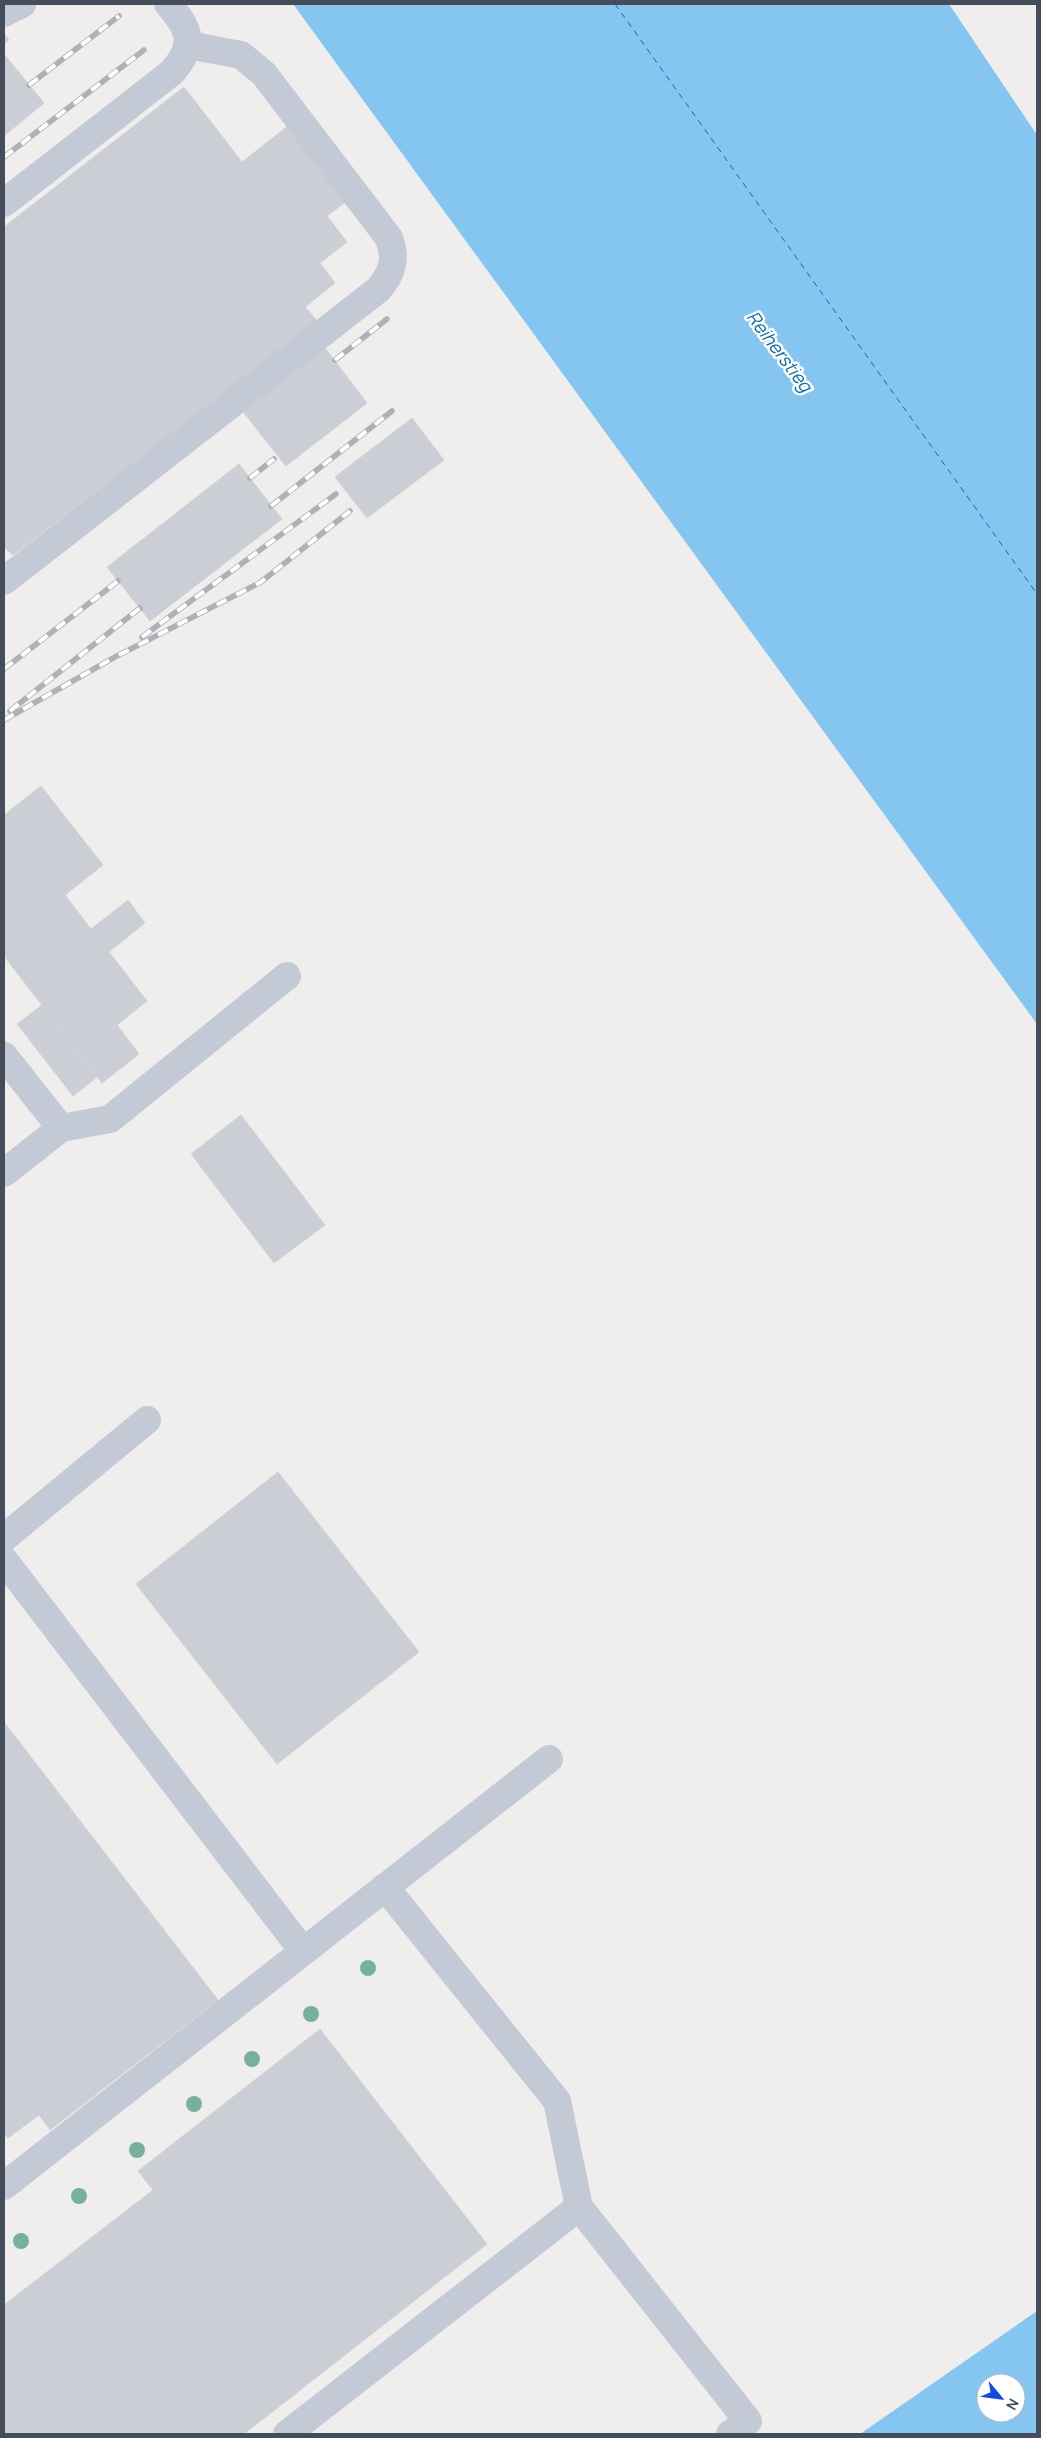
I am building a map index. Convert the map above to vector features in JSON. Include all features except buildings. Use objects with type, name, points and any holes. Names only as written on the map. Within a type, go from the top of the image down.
[{"type":"street","points":[[4,13],[22,4]]},
{"type":"street","points":[[4,203],[170,73],[183,60],[188,45],[188,33],[182,20],[168,4]]},
{"type":"street","points":[[4,581],[379,289],[390,276],[394,262],[394,250],[390,238],[264,74],[241,55],[188,45]]},
{"type":"street","points":[[4,1173],[60,1128],[110,1119],[288,976]]},
{"type":"street","points":[[4,1056],[60,1128]]},
{"type":"street","points":[[4,1538],[147,1420]]},
{"type":"street","points":[[4,1560],[304,1951]]},
{"type":"street","points":[[4,2186],[549,1759]]},
{"type":"street","points":[[385,1887],[557,2101],[579,2207],[748,2421],[730,2434]]},
{"type":"street","points":[[287,2434],[579,2207]]},
{"type":"water","name":"Reiherstieg","points":[[293,4],[949,4],[1037,135],[1037,1024]]},
{"type":"water","points":[[1037,2311],[1037,2434],[860,2434]]},
{"type":"ferry route","points":[[615,4],[1037,594]]},
{"type":"railway","points":[[29,85],[119,16]]},
{"type":"railway","points":[[4,157],[144,50]]},
{"type":"railway","points":[[335,360],[387,319]]},
{"type":"railway","points":[[271,506],[392,411]]},
{"type":"railway","points":[[250,478],[274,459]]},
{"type":"railway","points":[[142,637],[336,494]]},
{"type":"railway","points":[[4,720],[115,657],[261,582],[350,511]]},
{"type":"railway","points":[[4,669],[118,581]]},
{"type":"railway","points":[[10,711],[140,608]]}]
